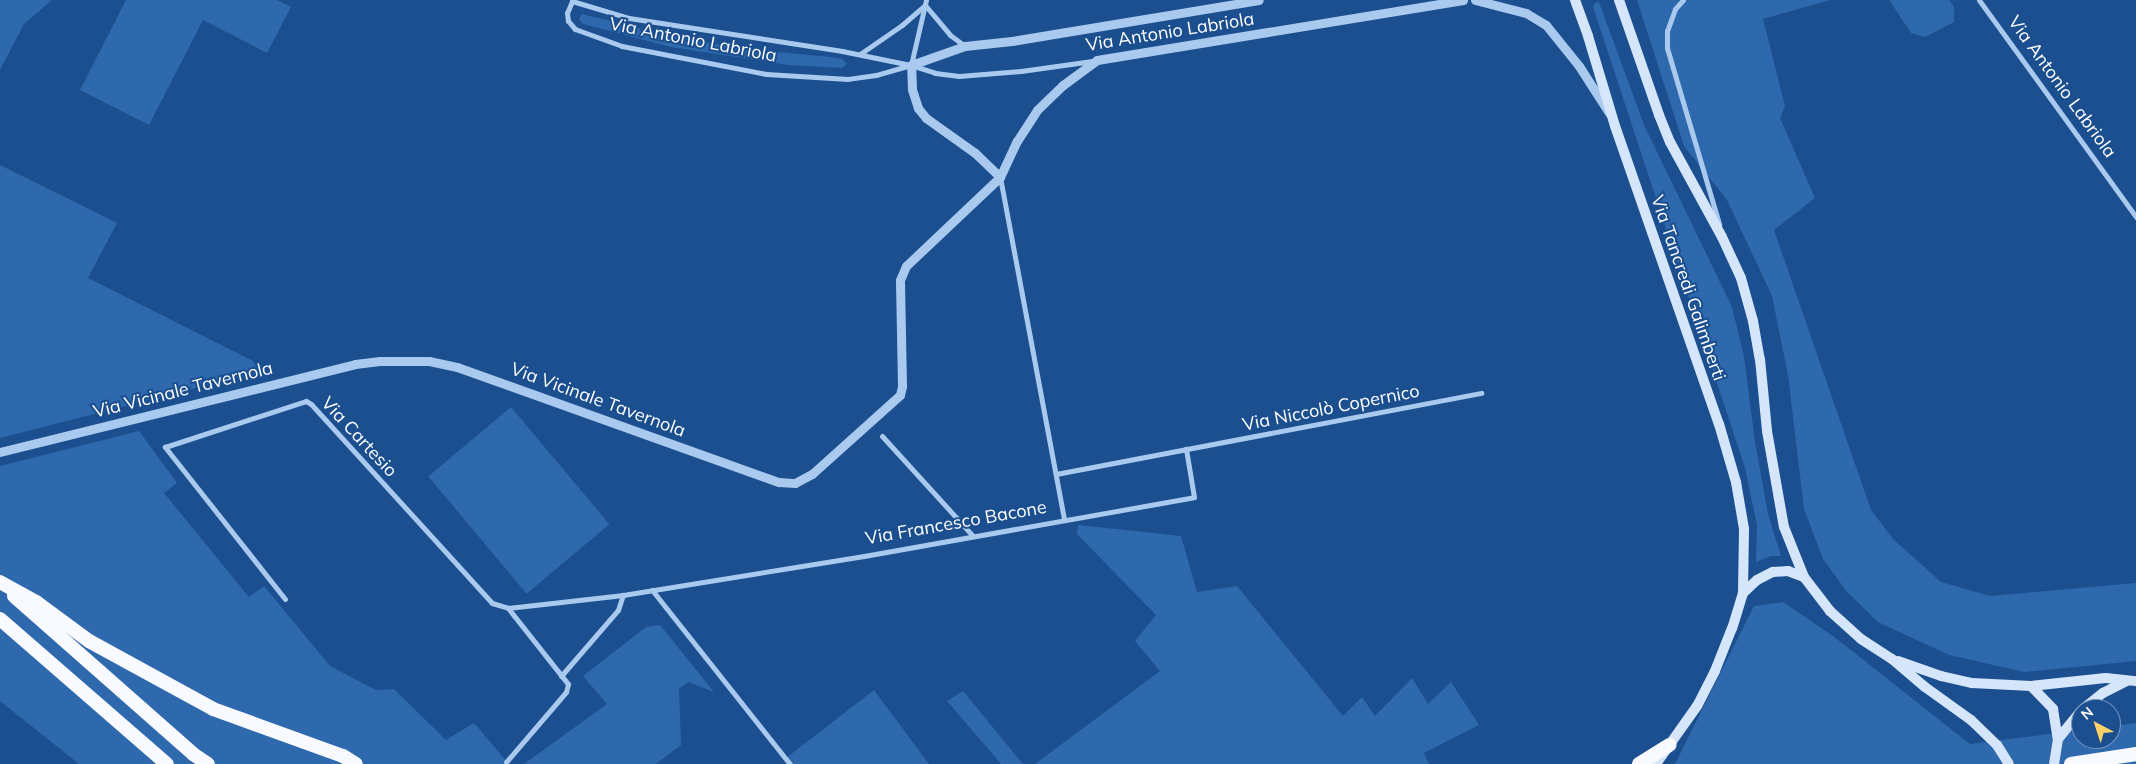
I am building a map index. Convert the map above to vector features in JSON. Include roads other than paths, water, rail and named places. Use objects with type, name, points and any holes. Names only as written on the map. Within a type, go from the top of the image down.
[{"type":"highway","points":[[0,583],[193,754],[208,764]]},
{"type":"highway","points":[[0,583],[36,602],[89,641],[213,709],[342,756],[356,764]]},
{"type":"highway","points":[[0,619],[167,764]]},
{"type":"highway","points":[[1639,764],[1670,745]]},
{"type":"highway","points":[[2071,764],[2136,754]]},
{"type":"main road","name":"Via Tancredi Galimberti","points":[[1575,0],[1588,36],[1612,117],[1719,424],[1736,482],[1744,529],[1743,593],[1715,671],[1697,706],[1656,764]]},
{"type":"main road","points":[[1619,0],[1670,142],[1722,237],[1740,278],[1753,321],[1774,482],[1784,527],[1804,577],[1830,611],[1861,639],[1892,659],[1925,687],[1971,720],[1997,745],[2008,764]]},
{"type":"main road","points":[[1743,593],[1757,580],[1773,572],[1788,571],[1804,577]]},
{"type":"main road","points":[[1892,659],[1941,676],[1972,682],[2031,686],[2106,678],[2132,681]]},
{"type":"main road","points":[[2096,699],[2103,693],[2132,681]]},
{"type":"main road","points":[[2031,686],[2049,702],[2053,709],[2058,739],[2054,764]]},
{"type":"main road","points":[[2058,739],[2071,723]]},
{"type":"street","name":"Via Antonio Labriola","points":[[1258,0],[1012,41],[965,46],[910,65],[876,75],[848,79],[766,74],[622,46],[575,29],[568,22],[566,13],[572,1],[630,18],[860,54],[910,65],[935,73],[959,76],[1021,71],[1097,60],[1463,0]]},
{"type":"street","points":[[1475,0],[1526,13],[1546,25],[1579,66],[1612,117]]},
{"type":"street","points":[[1683,0],[1675,9],[1667,31],[1667,48],[1722,237]]},
{"type":"street","name":"Via Antonio Labriola","points":[[1979,0],[2136,216]]},
{"type":"street","points":[[926,2],[950,36],[965,46]]},
{"type":"street","points":[[860,54],[902,25],[926,2]]},
{"type":"street","points":[[926,2],[910,65],[912,89],[918,108],[926,118],[980,157],[1000,177],[1016,141],[1037,110],[1063,85],[1097,60]]},
{"type":"street","name":"Via Vicinale Tavernola","points":[[0,452],[355,364],[380,360],[429,361],[457,367],[779,482],[795,483],[812,474],[900,395],[902,386],[900,280],[902,272],[912,259],[1000,177]]},
{"type":"street","name":"Via Francesco Bacone","points":[[508,608],[623,595],[1064,520],[1000,177]]},
{"type":"street","name":"Via Niccolò Copernico","points":[[1056,474],[1481,393]]},
{"type":"street","name":"Via Cartesio","points":[[286,599],[165,447],[306,402],[311,404],[492,603],[508,608],[561,676]]},
{"type":"street","points":[[882,436],[973,536]]},
{"type":"street","points":[[1064,520],[1194,497],[1186,449]]},
{"type":"street","points":[[652,590],[790,764]]},
{"type":"street","points":[[506,762],[566,692],[568,684],[561,676],[618,610],[623,595]]}]
